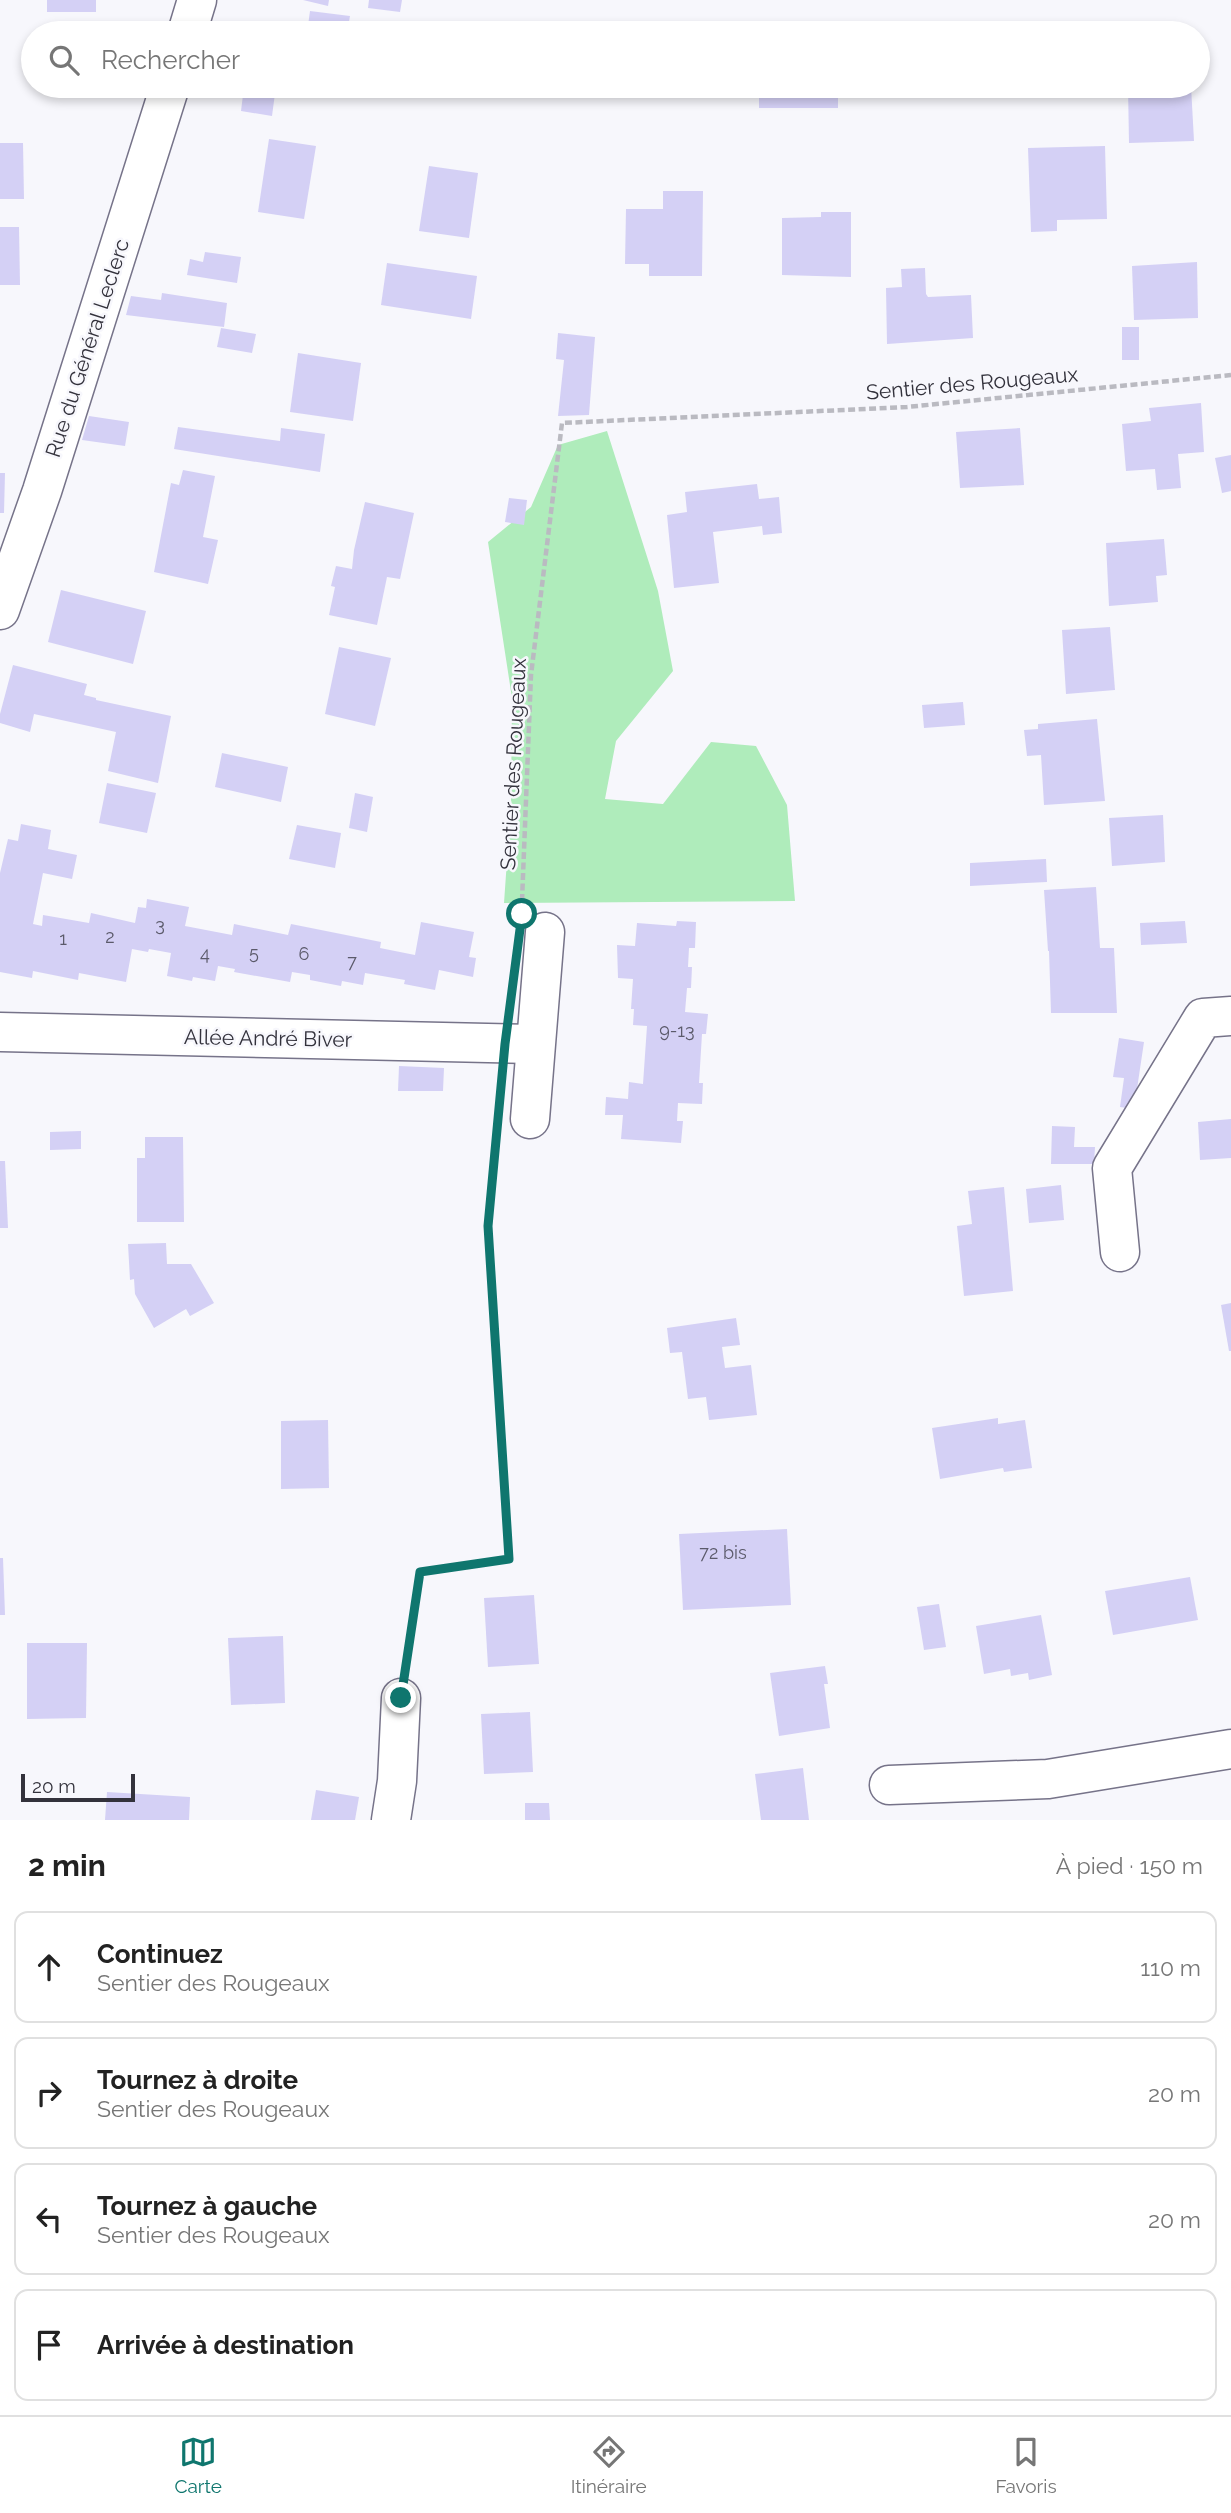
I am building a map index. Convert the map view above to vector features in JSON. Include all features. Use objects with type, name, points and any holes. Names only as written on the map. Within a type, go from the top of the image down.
[{"type":"street","points":[[191,21],[197,0]]},
{"type":"street","name":"Rue du Général Leclerc","points":[[0,610],[41,491],[166,98]]},
{"type":"street","points":[[513,1127],[536,1044],[533,923]]},
{"type":"street","points":[[1120,1252],[1112,1168],[1203,1018],[1231,1016]]},
{"type":"street","name":"Allée André Biver","points":[[0,1032],[536,1044]]},
{"type":"street","points":[[391,1820],[397,1782],[401,1698]]},
{"type":"street","points":[[889,1785],[1048,1779],[1231,1749]]},
{"type":"path","name":"Sentier des Rougeaux","points":[[533,923],[531,675],[562,423],[907,407],[1231,375]]},
{"type":"path","points":[[401,1698],[420,1572],[509,1559],[488,1226],[513,1127]]},
{"type":"green space","points":[[607,431],[658,591],[673,671],[616,741],[605,799],[663,804],[711,742],[756,746],[787,805],[795,901],[504,903],[511,803],[512,698],[488,542],[531,507],[558,445]]},
{"type":"building","points":[[47,0],[96,0],[96,12],[47,12]]},
{"type":"building","points":[[303,0],[329,0],[328,6]]},
{"type":"building","points":[[369,0],[402,0],[400,12],[368,8]]},
{"type":"building","points":[[310,11],[350,16],[349,21],[309,21]]},
{"type":"building","points":[[243,98],[274,98],[272,116],[241,111]]},
{"type":"building","points":[[759,98],[838,98],[838,108],[759,108]]},
{"type":"building","points":[[1128,98],[1192,98],[1194,141],[1129,143]]},
{"type":"building","points":[[269,139],[316,146],[304,219],[258,212]]},
{"type":"building","points":[[0,143],[23,143],[24,199],[0,199]]},
{"type":"building","points":[[1105,146],[1107,219],[1057,220],[1057,231],[1031,232],[1028,148]]},
{"type":"building","points":[[429,166],[478,173],[469,238],[419,231]]},
{"type":"building","points":[[663,191],[703,191],[702,276],[649,276],[649,264],[625,264],[626,209],[663,209]]},
{"type":"building","points":[[821,212],[851,212],[851,277],[782,275],[782,218],[821,217]]},
{"type":"building","points":[[0,227],[19,227],[20,285],[0,285]]},
{"type":"building","points":[[205,252],[241,257],[237,283],[187,275],[190,259],[203,262]]},
{"type":"building","points":[[1197,262],[1198,318],[1134,320],[1132,266]]},
{"type":"building","points":[[387,263],[477,276],[471,319],[381,305]]},
{"type":"building","points":[[925,268],[928,297],[971,295],[973,338],[887,344],[886,288],[902,287],[901,269]]},
{"type":"building","points":[[162,293],[227,303],[224,327],[126,315],[131,296],[161,300]]},
{"type":"building","points":[[1122,327],[1139,327],[1139,360],[1122,360]]},
{"type":"building","points":[[221,328],[256,334],[252,353],[217,347]]},
{"type":"building","points":[[558,333],[595,337],[589,415],[558,416],[564,360],[556,359]]},
{"type":"building","points":[[298,353],[361,363],[353,421],[290,412]]},
{"type":"building","points":[[1201,403],[1204,452],[1178,454],[1181,488],[1157,490],[1155,469],[1126,471],[1122,424],[1151,421],[1149,408]]},
{"type":"building","points":[[89,416],[129,422],[125,446],[82,440]]},
{"type":"building","points":[[178,427],[280,441],[281,428],[325,434],[320,472],[174,449]]},
{"type":"building","points":[[1020,428],[1024,485],[960,488],[956,432]]},
{"type":"building","points":[[1231,455],[1231,491],[1222,493],[1215,458]]},
{"type":"building","points":[[183,470],[215,476],[203,537],[218,540],[208,584],[154,572],[171,483],[179,485]]},
{"type":"building","points":[[0,473],[5,473],[4,513],[0,513]]},
{"type":"building","points":[[757,484],[759,499],[779,497],[782,533],[763,535],[762,526],[713,532],[719,583],[674,588],[667,515],[687,512],[685,492]]},
{"type":"building","points":[[509,498],[527,500],[524,525],[505,522]]},
{"type":"building","points":[[365,502],[414,513],[400,579],[387,577],[377,625],[329,615],[335,587],[331,586],[336,566],[352,569]]},
{"type":"building","points":[[1164,539],[1167,575],[1156,576],[1158,602],[1109,606],[1106,543]]},
{"type":"building","points":[[61,590],[146,611],[133,664],[48,642]]},
{"type":"building","points":[[1110,627],[1115,690],[1066,694],[1062,630]]},
{"type":"building","points":[[339,647],[391,658],[375,726],[325,714]]},
{"type":"building","points":[[13,665],[87,684],[84,695],[96,700],[171,716],[158,783],[108,771],[116,732],[34,714],[30,732],[0,723]]},
{"type":"building","points":[[963,702],[965,725],[924,728],[922,705]]},
{"type":"building","points":[[1097,719],[1105,801],[1044,805],[1041,755],[1027,756],[1024,730],[1038,729],[1038,724]]},
{"type":"building","points":[[222,753],[288,767],[281,802],[215,787]]},
{"type":"building","points":[[107,783],[156,793],[147,833],[99,823]]},
{"type":"building","points":[[355,793],[373,797],[367,832],[349,828]]},
{"type":"building","points":[[1163,815],[1165,862],[1112,866],[1109,818]]},
{"type":"building","points":[[21,824],[51,830],[48,849],[77,855],[72,879],[43,873],[33,924],[42,926],[43,915],[89,923],[91,913],[135,923],[138,907],[146,908],[147,899],[189,907],[185,926],[232,935],[234,924],[288,935],[291,924],[381,942],[380,948],[415,955],[421,922],[474,932],[469,957],[476,958],[473,977],[439,970],[435,990],[404,984],[405,980],[365,973],[363,985],[342,981],[341,986],[310,980],[310,975],[292,972],[290,982],[234,972],[235,969],[218,966],[215,981],[193,977],[192,981],[167,976],[171,953],[149,949],[148,952],[132,949],[126,982],[79,973],[78,980],[33,971],[32,978],[0,972],[0,873],[8,839],[18,841]]},
{"type":"building","points":[[297,825],[341,833],[335,868],[289,859]]},
{"type":"building","points":[[1046,859],[1047,882],[970,886],[970,863]]},
{"type":"building","points":[[1096,887],[1100,948],[1114,948],[1117,1013],[1051,1013],[1044,890]]},
{"type":"building","points":[[677,921],[696,922],[695,948],[689,948],[691,988],[687,988],[685,1012],[708,1014],[706,1034],[702,1034],[699,1083],[703,1083],[702,1104],[678,1103],[677,1121],[683,1121],[681,1143],[621,1139],[623,1115],[605,1115],[606,1097],[628,1099],[629,1082],[643,1084],[647,1026],[633,1025],[633,979],[618,978],[617,945],[635,946],[637,923],[676,926]]},
{"type":"building","points":[[1185,921],[1187,943],[1141,945],[1140,923]]},
{"type":"building","points":[[1119,1038],[1144,1042],[1134,1109],[1120,1107],[1124,1078],[1113,1077]]},
{"type":"building","points":[[399,1066],[444,1068],[443,1091],[398,1091]]},
{"type":"building","points":[[1231,1119],[1231,1158],[1200,1160],[1198,1122]]},
{"type":"building","points":[[1052,1126],[1075,1127],[1074,1147],[1095,1147],[1094,1164],[1051,1164]]},
{"type":"building","points":[[81,1131],[81,1149],[50,1150],[50,1132]]},
{"type":"building","points":[[145,1137],[183,1137],[184,1222],[137,1222],[137,1158],[145,1158]]},
{"type":"building","points":[[0,1161],[5,1161],[8,1228],[0,1228]]},
{"type":"building","points":[[1061,1185],[1064,1220],[1029,1223],[1026,1189]]},
{"type":"building","points":[[1004,1187],[1013,1291],[964,1296],[957,1226],[972,1224],[968,1191]]},
{"type":"building","points":[[166,1243],[167,1264],[191,1264],[214,1303],[190,1316],[186,1309],[154,1328],[135,1294],[134,1279],[130,1280],[128,1244]]},
{"type":"building","points":[[1231,1303],[1231,1351],[1229,1351],[1221,1305]]},
{"type":"building","points":[[736,1318],[740,1345],[722,1347],[725,1368],[751,1365],[757,1415],[709,1420],[706,1397],[688,1399],[682,1352],[670,1353],[667,1328]]},
{"type":"building","points":[[998,1418],[998,1424],[1025,1420],[1032,1468],[1004,1472],[1003,1468],[940,1479],[932,1428]]},
{"type":"building","points":[[328,1420],[329,1488],[281,1489],[281,1421]]},
{"type":"building","points":[[787,1529],[791,1605],[683,1610],[679,1534]]},
{"type":"building","points":[[0,1558],[3,1558],[5,1615],[0,1615]]},
{"type":"building","points":[[1190,1577],[1198,1620],[1113,1635],[1105,1591]]},
{"type":"building","points":[[534,1595],[539,1664],[488,1667],[484,1598]]},
{"type":"building","points":[[939,1604],[946,1647],[924,1650],[917,1607]]},
{"type":"building","points":[[1041,1615],[1052,1675],[1029,1680],[1028,1673],[1011,1676],[1010,1669],[984,1674],[976,1626]]},
{"type":"building","points":[[283,1636],[285,1703],[231,1705],[228,1638]]},
{"type":"building","points":[[27,1643],[87,1643],[86,1718],[27,1719]]},
{"type":"building","points":[[825,1666],[828,1684],[824,1684],[830,1728],[779,1736],[770,1673]]},
{"type":"building","points":[[530,1712],[533,1772],[484,1774],[481,1714]]},
{"type":"building","points":[[803,1768],[809,1820],[761,1820],[755,1774]]},
{"type":"building","points":[[316,1790],[359,1797],[355,1820],[311,1820]]},
{"type":"building","points":[[107,1792],[190,1797],[189,1820],[105,1820]]},
{"type":"building","points":[[525,1803],[549,1803],[550,1820],[525,1820]]},
{"type":"route","points":[[401,1698],[420,1572],[509,1559],[488,1226],[505,1044],[522,914]]}]
